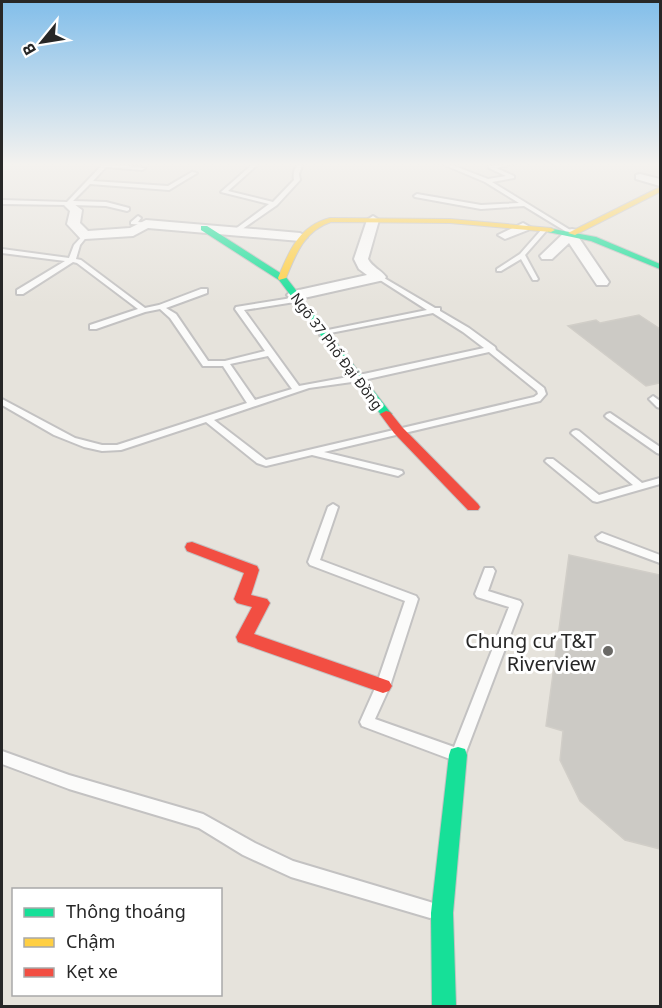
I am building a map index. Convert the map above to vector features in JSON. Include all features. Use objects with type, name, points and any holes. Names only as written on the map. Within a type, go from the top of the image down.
[{"type":"street","points":[[76,210],[74,224],[85,235],[133,232],[142,221],[300,237],[318,222],[324,220],[523,227],[571,234],[608,245],[660,267]]},
{"type":"street","points":[[547,256],[571,234],[618,210]]},
{"type":"street","points":[[374,220],[361,259],[364,266],[379,277]]},
{"type":"street","points":[[505,235],[523,227]]},
{"type":"street","points":[[204,228],[282,278]]},
{"type":"street","points":[[571,234],[602,282]]},
{"type":"street","name":"Ngõ 37 Phố Đại Đồng","points":[[300,237],[282,278],[398,430],[473,507]]},
{"type":"street","points":[[296,297],[379,277]]},
{"type":"street","points":[[192,547],[252,570],[242,599],[262,603],[244,637],[383,686]]},
{"type":"street","points":[[444,1006],[442,913],[458,755]]},
{"type":"lane","points":[[236,231],[266,210]]},
{"type":"lane","points":[[535,210],[571,234]]},
{"type":"lane","points":[[500,270],[522,255],[544,230]]},
{"type":"lane","points":[[20,292],[72,260],[77,245],[85,235]]},
{"type":"lane","points":[[2,251],[79,261],[144,310]]},
{"type":"lane","points":[[522,255],[536,279]]},
{"type":"lane","points":[[206,418],[260,461],[271,462],[398,430],[537,399],[543,394],[492,349],[437,310],[379,277]]},
{"type":"lane","points":[[93,327],[144,310],[161,307],[204,291]]},
{"type":"lane","points":[[296,297],[239,309],[297,390]]},
{"type":"lane","points":[[161,307],[173,316],[206,364],[225,363],[269,353]]},
{"type":"lane","points":[[323,333],[437,310]]},
{"type":"lane","points":[[2,402],[61,435],[104,449],[118,448],[297,390],[492,349]]},
{"type":"lane","points":[[225,363],[252,403]]},
{"type":"lane","points":[[610,416],[660,451]]},
{"type":"lane","points":[[576,433],[641,486]]},
{"type":"lane","points":[[312,452],[398,473]]},
{"type":"lane","points":[[550,461],[597,499],[660,481]]},
{"type":"lane","points":[[333,507],[314,562],[412,599],[383,686],[367,722],[458,755],[516,604],[481,594],[489,571]]},
{"type":"lane","points":[[602,537],[660,559]]},
{"type":"lane","points":[[2,758],[69,782],[202,822],[249,849],[291,869],[442,913]]},
{"type":"building","points":[[639,315],[660,329],[660,383],[646,386],[568,326],[596,320],[600,323]]},
{"type":"building","name":"Chung cư T&T Riverview","points":[[569,555],[660,575],[660,849],[625,840],[580,801],[560,760],[563,731],[546,726]]},
{"type":"traffic: fast","points":[[204,228],[282,278],[386,414]]},
{"type":"traffic: fast","points":[[551,230],[593,239],[660,267]]},
{"type":"traffic: fast","points":[[444,1006],[442,913],[458,755]]},
{"type":"traffic: slow","points":[[572,233],[618,210]]},
{"type":"traffic: slow","points":[[282,278],[294,250],[305,234],[320,223],[330,220],[450,221],[551,230]]},
{"type":"traffic: jam","points":[[386,414],[398,430],[473,507]]},
{"type":"traffic: jam","points":[[192,547],[252,570],[242,599],[262,603],[244,637],[383,686]]},
{"type":"place","name":"Chung cư T&T Riverview","points":[[608,651]]}]
